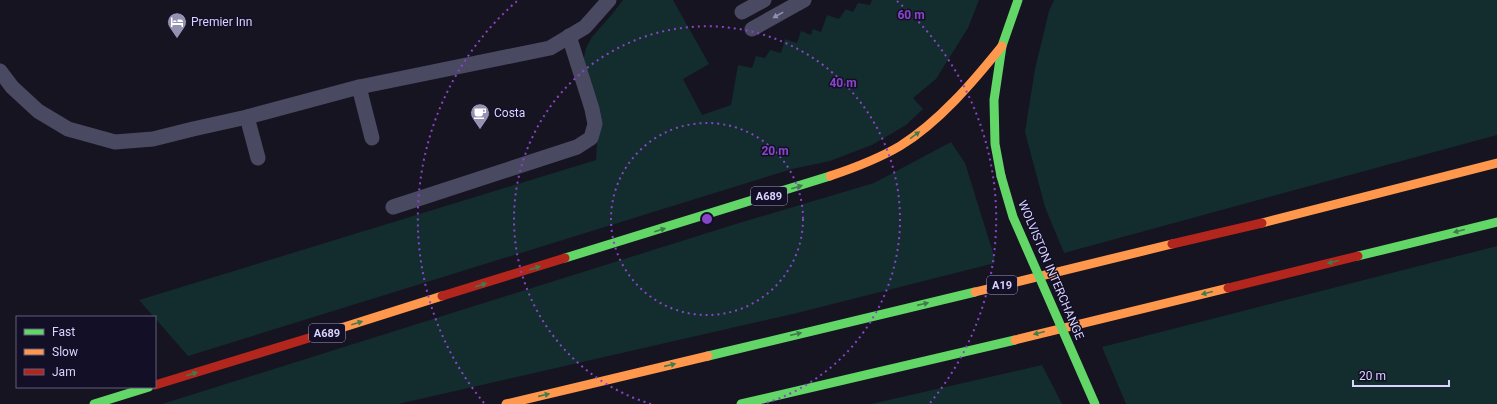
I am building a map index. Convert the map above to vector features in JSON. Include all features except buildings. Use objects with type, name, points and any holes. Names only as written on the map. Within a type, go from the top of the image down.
[{"type":"highway","name":"WOLVISTON INTERCHANGE","points":[[1018,0],[1002,46],[994,100],[995,144],[1013,217],[1095,404]]},
{"type":"highway","name":"A689","points":[[156,385],[498,280],[822,179],[861,165],[898,147],[927,126],[976,79],[1002,46]]},
{"type":"highway","name":"A19","points":[[506,404],[1282,218],[1497,163]]},
{"type":"highway","points":[[741,404],[951,355],[1497,222]]},
{"type":"highway","points":[[94,404],[146,388]]},
{"type":"lane","points":[[0,71],[12,87],[38,111],[68,129],[114,142],[153,139],[247,117],[359,87],[550,48],[585,27],[609,0]]},
{"type":"lane","points":[[742,12],[764,0]]},
{"type":"lane","points":[[752,29],[804,0]]},
{"type":"lane","points":[[393,207],[577,147],[591,138],[595,124],[592,109],[569,36]]},
{"type":"lane","points":[[359,87],[372,138]]},
{"type":"lane","points":[[247,117],[258,158]]},
{"type":"green space","points":[[623,0],[673,0],[709,64],[683,79],[702,115],[731,105],[738,65],[752,68],[756,56],[765,58],[770,50],[781,53],[785,39],[797,43],[801,31],[811,35],[813,29],[821,32],[827,15],[839,19],[846,9],[853,12],[858,3],[870,5],[872,0],[979,0],[968,28],[936,79],[913,98],[923,109],[906,125],[872,145],[830,161],[792,169],[188,356],[156,319],[156,316],[153,316],[139,300],[596,160],[599,107],[583,61],[586,48],[592,37]]},
{"type":"green space","points":[[1054,0],[1497,0],[1497,135],[1064,253],[1045,207],[1025,132],[1035,69],[1049,11]]},
{"type":"green space","points":[[951,142],[965,163],[995,263],[797,313],[398,404],[162,404],[739,223],[874,183]]},
{"type":"green space","points":[[1497,246],[1497,404],[1126,404],[1102,347]]},
{"type":"green space","points":[[1042,365],[1062,404],[871,404]]},
{"type":"traffic: fast","points":[[1001,176],[995,144],[994,100],[1002,46],[1018,0]]},
{"type":"traffic: fast","points":[[565,258],[830,176]]},
{"type":"traffic: fast","points":[[1001,176],[1013,217],[1095,404]]},
{"type":"traffic: fast","points":[[1358,256],[1497,222]]},
{"type":"traffic: fast","points":[[708,356],[975,292]]},
{"type":"traffic: fast","points":[[741,404],[1015,340]]},
{"type":"traffic: fast","points":[[94,404],[146,388]]},
{"type":"traffic: slow","points":[[830,176],[883,155],[900,146],[914,136],[955,100],[1002,46]]},
{"type":"traffic: slow","points":[[1262,223],[1497,163]]},
{"type":"traffic: slow","points":[[975,292],[1172,244]]},
{"type":"traffic: slow","points":[[1015,340],[1228,288]]},
{"type":"traffic: slow","points":[[322,334],[442,296]]},
{"type":"traffic: slow","points":[[506,404],[708,356]]},
{"type":"traffic: jam","points":[[1172,244],[1262,223]]},
{"type":"traffic: jam","points":[[1228,288],[1358,256]]},
{"type":"traffic: jam","points":[[442,296],[565,258]]},
{"type":"traffic: jam","points":[[156,385],[322,334]]},
{"type":"place","name":"Premier Inn","points":[[177,39]]},
{"type":"place","name":"Costa","points":[[480,130]]}]
